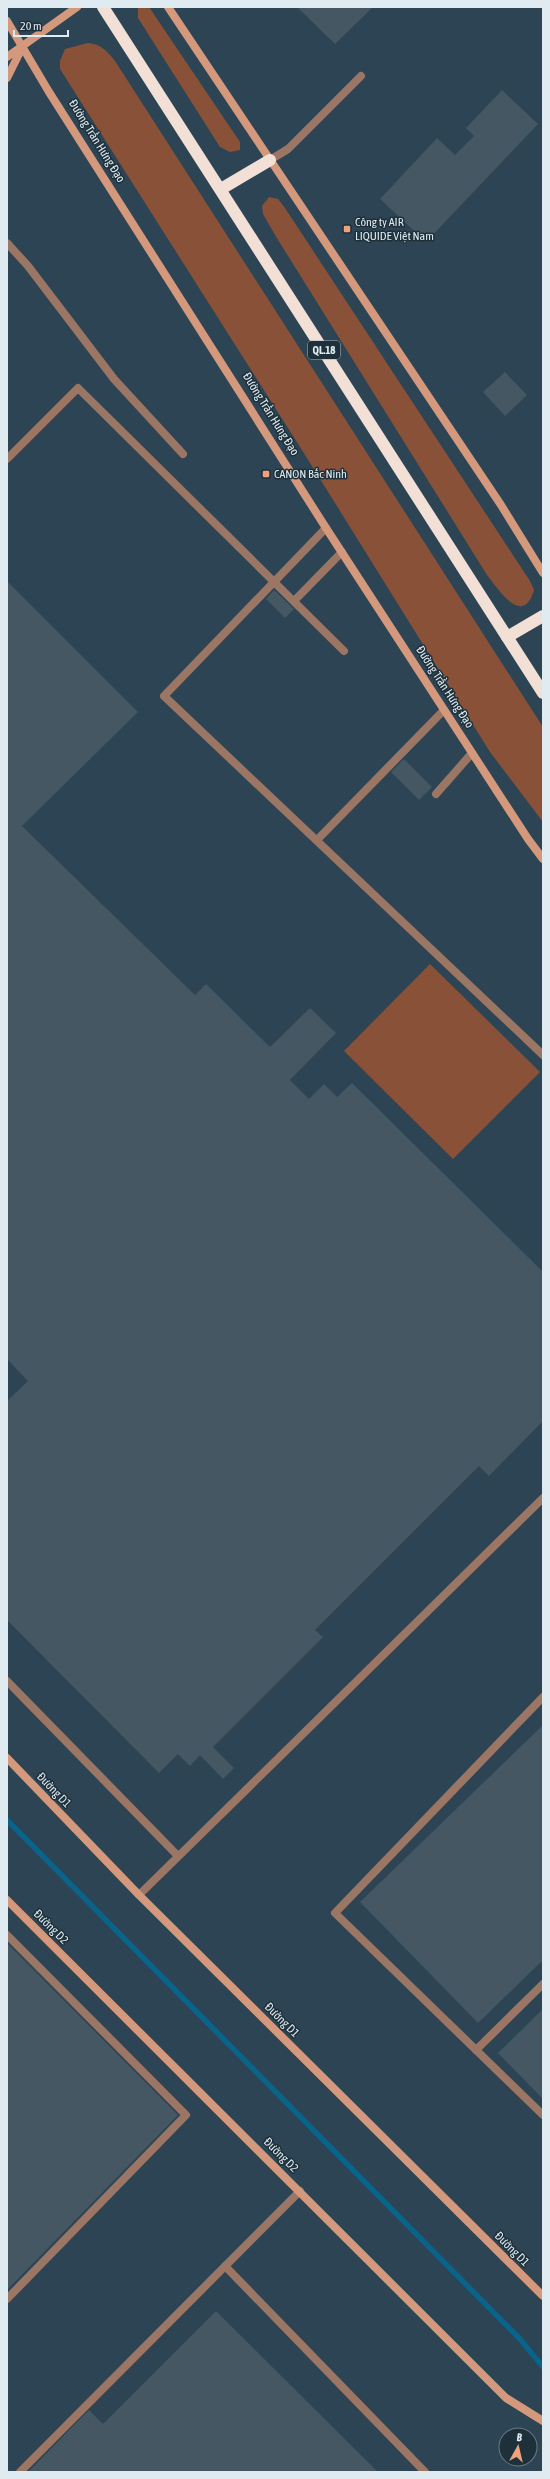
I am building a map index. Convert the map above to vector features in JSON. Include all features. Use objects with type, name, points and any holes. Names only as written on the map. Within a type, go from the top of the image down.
[{"type":"highway","name":"QL.18","points":[[103,7],[543,693]]},
{"type":"highway","points":[[221,189],[270,160]]},
{"type":"highway","points":[[507,637],[543,616]]},
{"type":"main road","points":[[7,57],[77,7]]},
{"type":"main road","points":[[168,7],[501,505],[543,573]]},
{"type":"main road","name":"Đường Trần Hưng Đạo","points":[[7,21],[49,92],[326,528],[472,753],[543,859]]},
{"type":"main road","points":[[7,78],[23,46]]},
{"type":"main road","name":"Đường D1","points":[[7,1758],[139,1894],[543,2296]]},
{"type":"main road","name":"Đường D2","points":[[7,1900],[506,2398],[543,2421]]},
{"type":"lane","points":[[270,160],[288,149],[361,76]]},
{"type":"lane","points":[[7,243],[28,266],[114,379],[183,454]]},
{"type":"lane","points":[[7,459],[78,388],[344,651]]},
{"type":"lane","points":[[326,528],[164,696],[543,1055]]},
{"type":"lane","points":[[294,601],[342,552]]},
{"type":"lane","points":[[317,840],[444,710]]},
{"type":"lane","points":[[436,794],[472,753]]},
{"type":"lane","points":[[139,1894],[543,1498]]},
{"type":"lane","points":[[7,1681],[178,1856]]},
{"type":"lane","points":[[543,1697],[335,1913],[543,2115]]},
{"type":"lane","points":[[7,1935],[186,2115],[7,2299]]},
{"type":"lane","points":[[476,2050],[543,1984]]},
{"type":"lane","points":[[20,2472],[300,2191]]},
{"type":"lane","points":[[225,2266],[425,2472]]},
{"type":"shaded area","points":[[7,7],[543,7],[543,2472],[7,2472]]},
{"type":"shaded area","points":[[138,7],[149,7],[240,142],[240,150],[230,152],[220,147],[138,18]]},
{"type":"shaded area","points":[[88,43],[97,45],[103,49],[115,61],[543,727],[543,822],[490,752],[307,458],[60,69],[60,61],[65,49]]},
{"type":"shaded area","points":[[269,197],[278,199],[285,208],[530,581],[534,590],[529,601],[524,606],[517,606],[510,602],[497,589],[487,575],[275,235],[263,214],[262,206]]},
{"type":"shaded area","points":[[430,964],[540,1072],[453,1159],[344,1051]]},
{"type":"building","points":[[297,7],[373,7],[335,44]]},
{"type":"building","points":[[502,90],[538,124],[426,242],[380,199],[437,138],[455,155],[474,136],[466,128]]},
{"type":"building","points":[[505,372],[527,395],[505,416],[483,392]]},
{"type":"building","points":[[7,581],[138,712],[22,826],[195,995],[206,984],[270,1047],[310,1008],[336,1033],[290,1080],[309,1099],[324,1084],[337,1097],[352,1083],[543,1272],[543,1421],[489,1476],[479,1466],[315,1630],[323,1637],[213,1747],[234,1768],[223,1779],[200,1755],[190,1766],[178,1754],[159,1773],[7,1620],[7,1401],[28,1381],[7,1359]]},
{"type":"building","points":[[274,590],[294,609],[285,618],[266,599]]},
{"type":"building","points":[[404,759],[432,787],[419,800],[391,772]]},
{"type":"building","points":[[543,1725],[543,1960],[478,2023],[360,1902]]},
{"type":"building","points":[[7,1943],[178,2115],[7,2290]]},
{"type":"building","points":[[543,2009],[543,2099],[498,2053]]},
{"type":"building","points":[[216,2311],[378,2472],[28,2472],[89,2410],[103,2424]]},
{"type":"waterway","points":[[7,1820],[520,2339],[543,2367]]},
{"type":"place","name":"Công ty AIR LIQUIDE Việt Nam","points":[[347,229]]},
{"type":"place","name":"CANON Bắc Ninh","points":[[266,474]]}]
